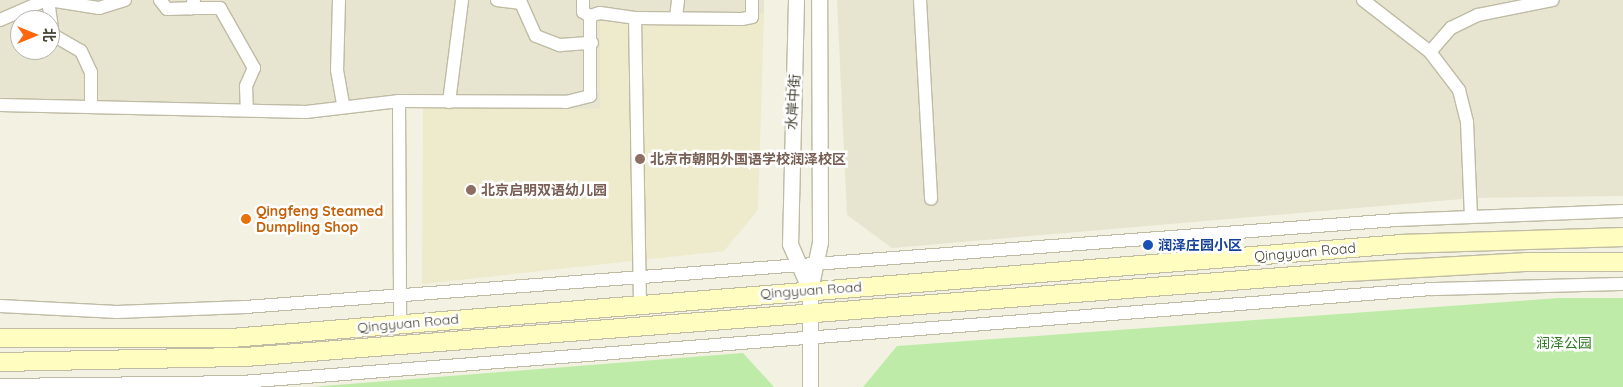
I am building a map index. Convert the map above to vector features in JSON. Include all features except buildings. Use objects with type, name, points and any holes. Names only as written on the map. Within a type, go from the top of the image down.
[{"type":"main road","name":"Qingyuan Road","points":[[0,338],[232,338],[640,303],[1400,244],[1623,237]]},
{"type":"main road","name":"Qingyuan Road","points":[[0,362],[245,357],[810,316],[1348,272],[1525,262],[1623,262]]},
{"type":"street","points":[[48,0],[52,35],[81,51],[91,72],[91,106]]},
{"type":"street","points":[[0,20],[48,0],[98,8],[125,0]]},
{"type":"street","points":[[160,0],[167,9],[192,4],[220,8],[254,68],[246,86],[247,109]]},
{"type":"street","points":[[339,0],[337,70],[343,105]]},
{"type":"street","points":[[450,102],[462,0]]},
{"type":"street","points":[[497,0],[521,3],[536,36],[560,45],[592,43]]},
{"type":"street","points":[[583,0],[583,12],[590,16],[600,13],[636,18],[752,17],[752,0]]},
{"type":"street","points":[[676,17],[678,0]]},
{"type":"street","name":"水岸中街","points":[[796,0],[790,244],[810,290]]},
{"type":"street","name":"水岸中街","points":[[810,387],[810,290],[820,242],[819,0]]},
{"type":"street","points":[[920,0],[931,199]]},
{"type":"street","points":[[1363,0],[1430,52],[1460,90],[1467,122],[1471,216]]},
{"type":"street","points":[[1430,52],[1451,28],[1478,16],[1552,0]]},
{"type":"street","points":[[0,105],[247,109],[306,112],[343,105],[399,101],[566,102],[590,96],[592,43],[590,16]]},
{"type":"street","points":[[636,18],[640,303]]},
{"type":"street","points":[[399,101],[400,324]]},
{"type":"street","points":[[0,306],[159,311],[400,296],[1471,216],[1623,211]]},
{"type":"street","points":[[0,384],[242,382],[810,338],[1038,324],[1432,289],[1623,284]]},
{"type":"shaded area","points":[[0,0],[764,0],[764,14],[600,18],[601,109],[0,106]]},
{"type":"shaded area","points":[[837,0],[1623,0],[1623,196],[1474,198],[892,248],[847,215]]},
{"type":"shaded area","name":"北京市朝阳外国语学校润泽校区","points":[[764,14],[758,210],[724,251],[422,284],[423,108],[600,109],[600,18]]},
{"type":"green space","name":"润泽公园","points":[[1560,298],[1623,298],[1623,387],[863,387],[897,346]]},
{"type":"green space","points":[[743,353],[774,387],[311,387]]},
{"type":"place","name":"北京市朝阳外国语学校润泽校区","points":[[640,159]]},
{"type":"place","name":"北京启明双语幼儿园","points":[[471,190]]},
{"type":"place","name":"Qingfeng Steamed Dumpling Shop","points":[[246,219]]},
{"type":"place","name":"润泽庄园小区","points":[[1148,245]]}]
